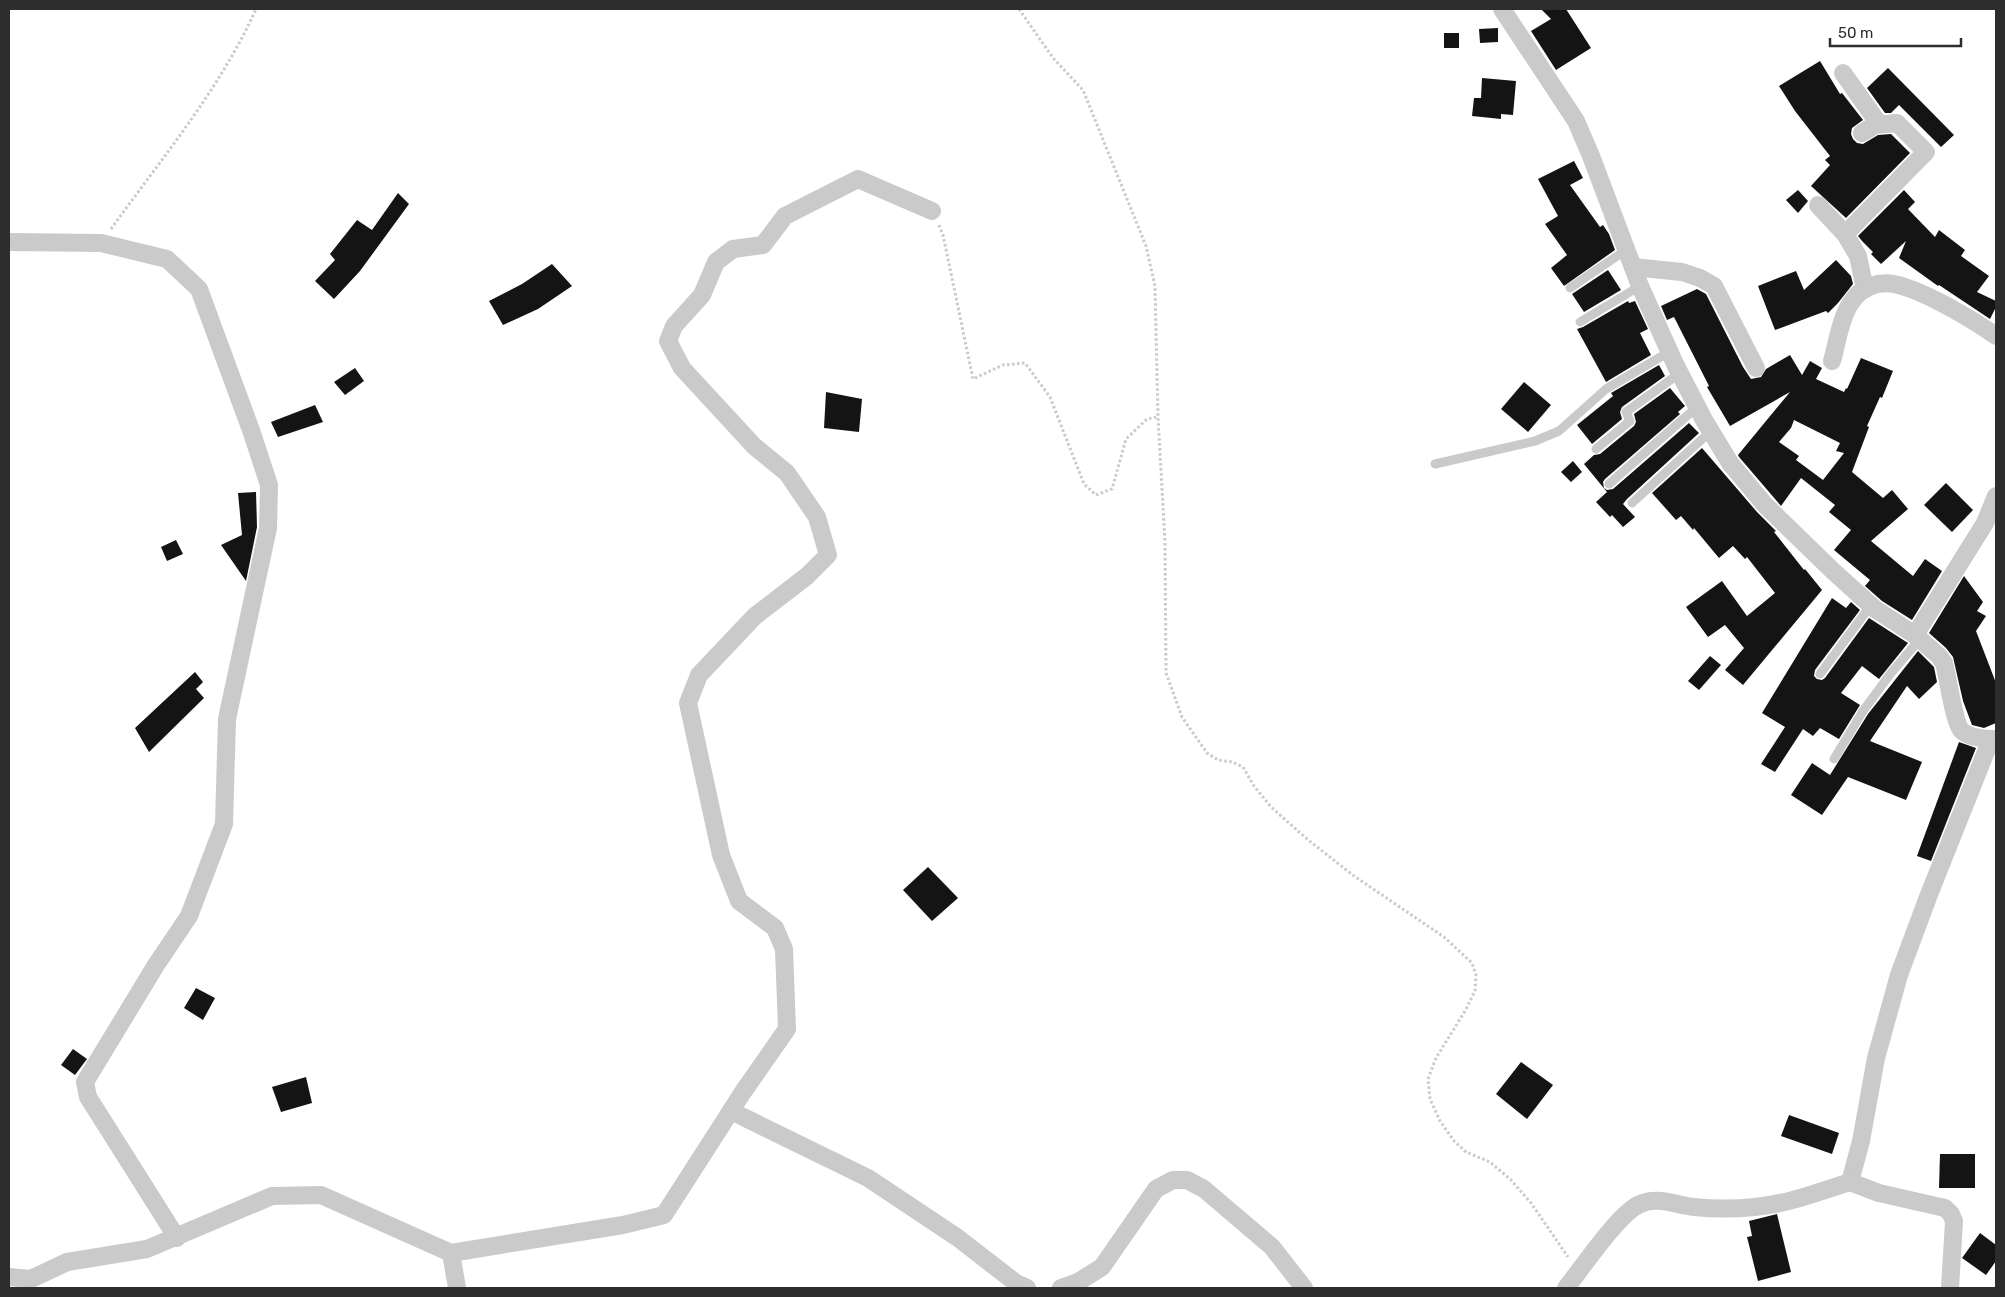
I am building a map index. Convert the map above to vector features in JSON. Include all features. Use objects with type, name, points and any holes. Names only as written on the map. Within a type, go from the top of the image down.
[{"type":"street","points":[[1502,9],[1576,121],[1640,286],[1697,407],[1730,463],[1765,505],[1871,605],[1917,637],[1939,656],[1944,663],[1960,730],[1966,734],[1994,739],[1928,897],[1899,975],[1876,1058],[1850,1182]]},
{"type":"street","points":[[1843,74],[1879,124]]},
{"type":"street","points":[[1845,234],[1926,152],[1896,123],[1879,124],[1870,127],[1862,133]]},
{"type":"street","points":[[9,1277],[30,1284],[67,1262],[147,1249],[177,1238],[272,1196],[320,1195],[451,1253],[622,1225],[664,1215],[787,1029],[784,949],[775,928],[739,900],[721,855],[688,703],[699,675],[755,616],[807,576],[828,555],[817,517],[787,474],[754,446],[682,368],[668,341],[674,326],[702,295],[716,262],[733,249],[763,245],[785,216],[858,178],[932,211]]},
{"type":"street","points":[[1818,205],[1845,234],[1858,256],[1865,289]]},
{"type":"street","points":[[9,242],[100,243],[166,259],[199,289],[252,432],[269,485],[268,528],[227,719],[224,824],[189,916],[156,965],[86,1082],[88,1097],[177,1238]]},
{"type":"street","points":[[1632,267],[1682,272],[1700,278],[1714,286],[1756,368]]},
{"type":"street","points":[[1832,361],[1847,310],[1852,300],[1865,289],[1879,284],[1893,284],[1919,293],[1951,308],[1996,336]]},
{"type":"street","points":[[1917,637],[1985,523],[1996,496]]},
{"type":"street","points":[[731,1111],[868,1178],[958,1238],[1016,1283],[1027,1288]]},
{"type":"street","points":[[1061,1288],[1078,1282],[1102,1268],[1156,1189],[1173,1180],[1187,1180],[1204,1189],[1272,1246],[1304,1288]]},
{"type":"street","points":[[1566,1288],[1622,1219],[1638,1205],[1667,1200],[1693,1207],[1753,1207],[1788,1202],[1850,1182],[1879,1193],[1945,1208],[1951,1214],[1954,1221],[1950,1288]]},
{"type":"street","points":[[451,1253],[457,1288]]},
{"type":"lane","points":[[1570,288],[1626,250]]},
{"type":"lane","points":[[1580,322],[1640,286]]},
{"type":"lane","points":[[1435,464],[1535,441],[1559,430],[1606,389],[1670,352]]},
{"type":"lane","points":[[1596,449],[1630,421],[1626,412],[1680,373]]},
{"type":"lane","points":[[1609,484],[1697,407]]},
{"type":"lane","points":[[1632,503],[1711,431]]},
{"type":"lane","points":[[1820,674],[1871,605]]},
{"type":"lane","points":[[1834,759],[1863,711],[1917,637]]},
{"type":"path","points":[[100,243],[183,131],[242,39],[256,9]]},
{"type":"path","points":[[1019,9],[1053,58],[1083,90],[1146,246],[1155,286],[1158,417],[1165,542],[1166,673],[1182,717],[1207,753],[1218,760],[1232,762],[1243,767],[1254,786],[1271,807],[1307,839],[1354,876],[1444,937],[1472,963],[1476,975],[1475,990],[1465,1011],[1436,1058],[1428,1079],[1430,1099],[1440,1121],[1454,1141],[1466,1152],[1490,1162],[1512,1180],[1531,1203],[1579,1272]]},
{"type":"path","points":[[932,211],[943,235],[974,379],[1003,365],[1025,363],[1050,397],[1084,484],[1096,495],[1112,490],[1126,439],[1147,420],[1158,417]]},
{"type":"building","points":[[1541,9],[1566,9],[1591,48],[1556,70],[1531,31],[1551,19]]},
{"type":"building","points":[[1498,28],[1498,42],[1480,43],[1479,29]]},
{"type":"building","points":[[1444,33],[1459,33],[1459,48],[1444,48]]},
{"type":"building","points":[[1820,61],[1840,94],[1842,93],[1863,120],[1852,128],[1851,134],[1853,139],[1857,143],[1863,144],[1878,135],[1891,134],[1910,153],[1846,218],[1811,186],[1830,165],[1825,160],[1830,156],[1795,111],[1779,86]]},
{"type":"building","points":[[1888,68],[1954,135],[1941,147],[1899,105],[1891,113],[1885,113],[1867,88]]},
{"type":"building","points":[[1482,78],[1516,81],[1513,115],[1501,114],[1501,119],[1472,116],[1474,98],[1481,98]]},
{"type":"building","points":[[1574,161],[1583,178],[1570,185],[1600,227],[1603,225],[1609,234],[1615,250],[1564,286],[1551,268],[1567,255],[1545,224],[1558,216],[1538,179]]},
{"type":"building","points":[[1798,190],[1808,201],[1798,213],[1786,200]]},
{"type":"building","points":[[1904,190],[1915,202],[1908,209],[1935,237],[1939,230],[1965,250],[1961,256],[1989,276],[1977,292],[1996,301],[1996,307],[1990,319],[1938,286],[1899,258],[1906,241],[1881,264],[1858,236]]},
{"type":"building","points":[[398,193],[409,204],[360,271],[334,299],[315,281],[335,260],[330,254],[357,220],[372,230]]},
{"type":"building","points":[[1836,260],[1851,276],[1853,284],[1838,303],[1828,313],[1826,311],[1775,330],[1758,286],[1796,271],[1804,290]]},
{"type":"building","points":[[552,264],[572,286],[538,309],[503,325],[489,301],[522,284]]},
{"type":"building","points":[[1608,270],[1621,290],[1584,312],[1572,294]]},
{"type":"building","points":[[1697,289],[1706,294],[1751,379],[1761,377],[1766,369],[1790,355],[1802,375],[1810,361],[1822,368],[1816,379],[1844,392],[1861,358],[1893,371],[1882,398],[1880,397],[1867,426],[1869,427],[1852,472],[1883,498],[1892,490],[1908,509],[1871,541],[1913,576],[1925,559],[1942,571],[1912,620],[1882,601],[1865,586],[1870,580],[1834,550],[1851,530],[1829,512],[1835,505],[1801,478],[1781,506],[1739,457],[1738,455],[1790,392],[1730,426],[1707,387],[1709,386],[1674,317],[1667,320],[1661,306]],"holes":[[[1794,420],[1840,443],[1836,451],[1844,453],[1823,480],[1796,460],[1799,456],[1779,442],[1791,428]]]},
{"type":"building","points":[[1628,301],[1629,303],[1635,301],[1648,329],[1640,333],[1651,355],[1606,382],[1577,329]]},
{"type":"building","points":[[1659,365],[1665,376],[1622,407],[1620,412],[1622,419],[1592,444],[1577,425],[1613,396],[1611,393]]},
{"type":"building","points":[[355,368],[364,381],[345,395],[334,382]]},
{"type":"building","points":[[1524,382],[1551,405],[1528,432],[1501,409]]},
{"type":"building","points":[[1670,388],[1685,406],[1678,412],[1680,414],[1605,479],[1603,482],[1604,488],[1607,490],[1613,489],[1689,423],[1699,433],[1627,499],[1623,504],[1635,517],[1623,527],[1596,502],[1607,492],[1584,464],[1594,455],[1600,454],[1634,426],[1636,422],[1634,414]]},
{"type":"building","points":[[826,392],[862,399],[859,432],[824,428]]},
{"type":"building","points":[[315,405],[323,422],[278,437],[271,422]]},
{"type":"building","points":[[1702,448],[1757,512],[1776,531],[1774,532],[1822,590],[1743,685],[1725,670],[1744,648],[1725,625],[1708,637],[1686,607],[1722,581],[1747,616],[1775,593],[1747,557],[1745,559],[1733,546],[1719,558],[1694,528],[1693,530],[1681,516],[1676,520],[1652,493]]},
{"type":"building","points":[[1573,461],[1582,472],[1571,482],[1561,472]]},
{"type":"building","points":[[1946,483],[1973,510],[1952,532],[1924,505]]},
{"type":"building","points":[[256,492],[257,527],[246,581],[221,545],[242,535],[238,493]]},
{"type":"building","points":[[176,540],[183,554],[167,561],[161,547]]},
{"type":"building","points":[[1964,576],[1983,602],[1977,611],[1986,616],[1976,631],[1996,683],[1996,723],[1984,728],[1972,725],[1963,701],[1953,657],[1929,633]]},
{"type":"building","points":[[1832,598],[1846,608],[1851,602],[1860,610],[1815,670],[1814,676],[1817,679],[1822,680],[1825,678],[1869,618],[1908,643],[1879,679],[1862,666],[1841,693],[1860,705],[1839,739],[1820,728],[1813,736],[1803,729],[1775,772],[1761,764],[1785,727],[1762,713]]},
{"type":"building","points":[[1918,651],[1934,667],[1937,682],[1919,699],[1907,686],[1870,741],[1922,762],[1906,800],[1848,777],[1822,815],[1791,795],[1812,763],[1830,775],[1868,714]]},
{"type":"building","points":[[1710,656],[1721,665],[1699,690],[1688,681]]},
{"type":"building","points":[[195,672],[203,682],[196,689],[204,698],[149,752],[135,728]]},
{"type":"building","points":[[1959,742],[1976,748],[1931,861],[1917,856]]},
{"type":"building","points":[[928,867],[958,898],[932,921],[903,890]]},
{"type":"building","points":[[196,988],[215,998],[203,1020],[184,1008]]},
{"type":"building","points":[[73,1049],[87,1059],[75,1075],[61,1065]]},
{"type":"building","points":[[1521,1062],[1553,1085],[1527,1119],[1496,1094]]},
{"type":"building","points":[[306,1077],[312,1103],[281,1112],[272,1087]]},
{"type":"building","points":[[1789,1115],[1839,1133],[1832,1154],[1781,1136]]},
{"type":"building","points":[[1940,1154],[1975,1154],[1975,1188],[1939,1188]]},
{"type":"building","points":[[1777,1214],[1791,1272],[1758,1281],[1747,1237],[1752,1236],[1749,1221]]},
{"type":"building","points":[[1980,1233],[1996,1245],[1996,1261],[1986,1275],[1962,1258]]}]
